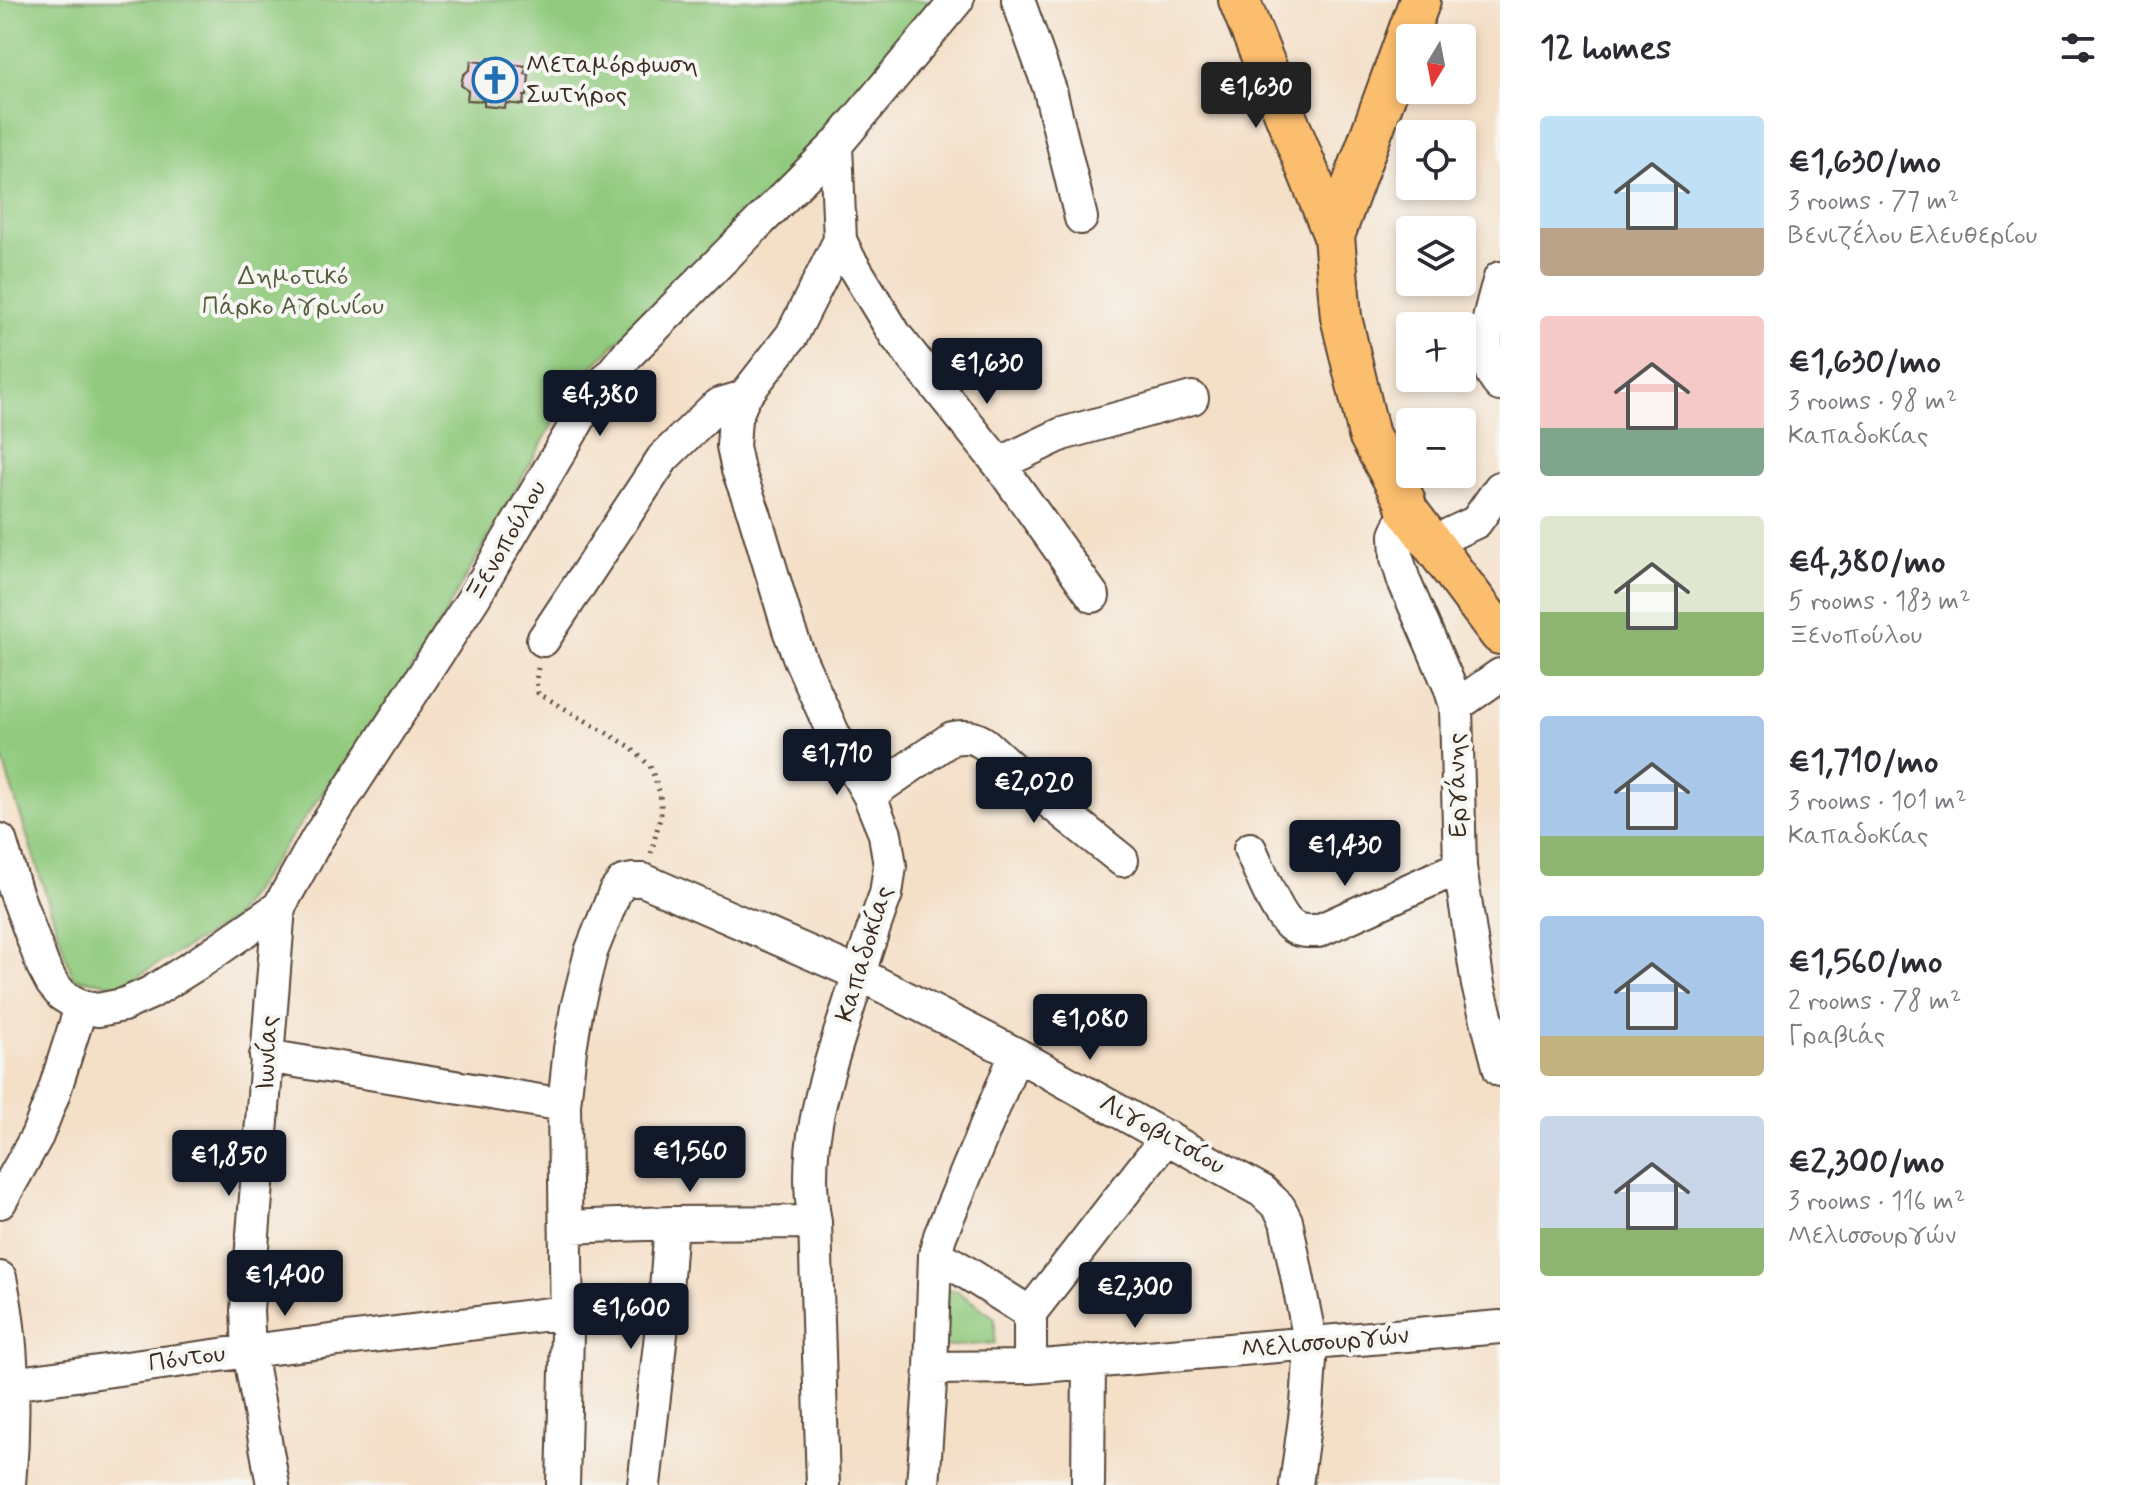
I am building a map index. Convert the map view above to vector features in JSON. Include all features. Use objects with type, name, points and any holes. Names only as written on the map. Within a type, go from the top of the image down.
[{"type":"main road","points":[[1239,0],[1334,236],[1341,317],[1369,435],[1407,510],[1500,634]]},
{"type":"main road","points":[[1334,236],[1420,0]]},
{"type":"street","name":"Ξενοπούλου","points":[[81,1007],[98,1010],[123,1005],[150,993],[279,907],[317,839],[475,596],[590,400],[627,355],[836,145],[957,0]]},
{"type":"street","points":[[1018,0],[1050,90],[1081,218]]},
{"type":"street","name":"Καπαδοκίας","points":[[823,1485],[815,1222],[810,1195],[810,1162],[815,1121],[831,1060],[886,894],[890,866],[885,834],[869,795],[834,735],[789,630],[738,470],[733,427],[744,397],[792,335],[840,240],[836,145]]},
{"type":"street","points":[[840,240],[896,336],[999,464],[1093,596]]},
{"type":"street","points":[[1500,278],[1489,316],[1487,344],[1489,364],[1500,385]]},
{"type":"street","points":[[543,640],[663,458],[712,410],[720,404],[744,397]]},
{"type":"street","points":[[999,464],[1088,425],[1192,398]]},
{"type":"street","points":[[1431,543],[1476,522],[1500,488]]},
{"type":"street","name":"Εργάνης","points":[[1407,510],[1396,535],[1397,558],[1456,706],[1460,867],[1489,985],[1500,1070]]},
{"type":"street","points":[[1456,706],[1500,675]]},
{"type":"street","points":[[869,795],[952,738],[977,738],[1041,795],[1122,860]]},
{"type":"street","points":[[0,840],[13,924],[52,983],[62,995],[81,1007],[37,1136],[0,1202]]},
{"type":"street","points":[[1250,849],[1280,914],[1292,927],[1305,931],[1318,931],[1460,867]]},
{"type":"street","points":[[563,1485],[566,1312],[564,1105],[577,1008],[594,943],[629,886]]},
{"type":"street","name":"Λιγοβιτσίου","points":[[629,886],[859,974],[1016,1054],[1262,1191],[1279,1207],[1286,1221],[1311,1345],[1296,1485]]},
{"type":"street","name":"Ιωνίας","points":[[273,1485],[249,1351],[247,1310],[279,907]]},
{"type":"street","points":[[923,1485],[935,1255],[940,1236],[1016,1054]]},
{"type":"street","points":[[266,1056],[564,1105]]},
{"type":"street","points":[[1030,1367],[1030,1313],[1167,1137]]},
{"type":"street","points":[[566,1227],[815,1222]]},
{"type":"street","points":[[644,1485],[671,1223]]},
{"type":"street","points":[[935,1255],[1030,1313]]},
{"type":"street","points":[[0,1278],[5,1307],[6,1382],[12,1452],[9,1485]]},
{"type":"street","name":"Πόντου","points":[[6,1382],[566,1312]]},
{"type":"street","name":"Μελισσουργών","points":[[931,1368],[1030,1367],[1500,1327]]},
{"type":"street","points":[[1088,1485],[1089,1361]]},
{"type":"path","points":[[543,640],[536,681],[538,693],[629,746],[650,766],[656,778],[661,814],[629,886]]},
{"type":"green space","name":"Δημοτικό Πάρκο Αγρινίου","points":[[0,0],[942,0],[823,137],[576,383],[422,654],[231,921],[120,986],[73,978],[0,752]]},
{"type":"green space","points":[[948,1289],[957,1291],[995,1318],[995,1343],[940,1347]]},
{"type":"building","name":"Μεταμόρφωση Σωτήρος","points":[[488,58],[526,66],[525,74],[529,75],[523,105],[506,103],[505,108],[484,106],[484,101],[467,100],[468,91],[461,85],[463,75],[470,69],[471,61],[488,63]]},
{"type":"place","name":"Μεταμόρφωση Σωτήρος","points":[[495,80]]}]
